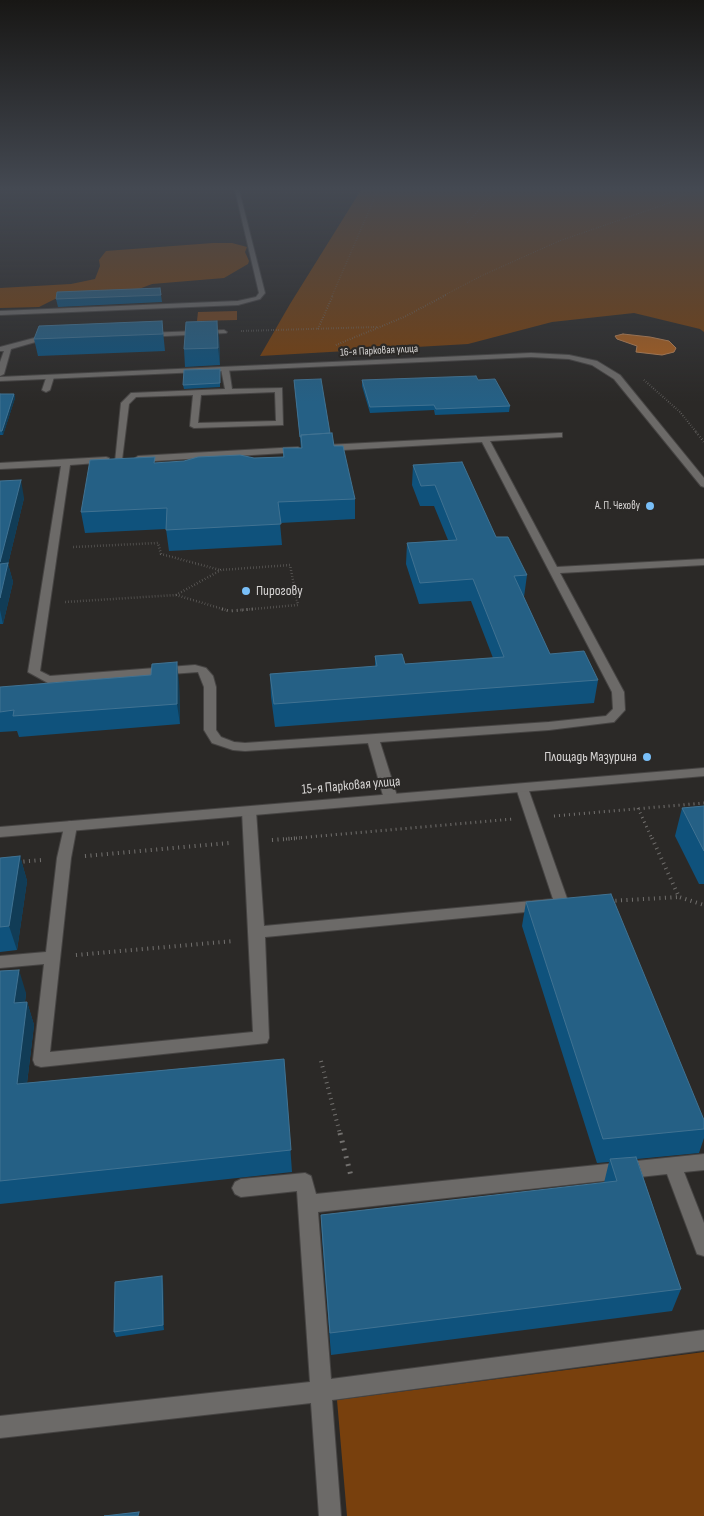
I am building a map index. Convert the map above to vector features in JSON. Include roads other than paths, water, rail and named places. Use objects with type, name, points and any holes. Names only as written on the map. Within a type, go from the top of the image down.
[{"type":"main road","points":[[0,313],[238,303],[258,298],[262,293],[254,261]]},
{"type":"main road","points":[[136,335],[224,332]]},
{"type":"main road","points":[[0,374],[4,349],[38,339],[57,338]]},
{"type":"main road","name":"16-я Парковая улица","points":[[0,379],[531,355],[569,357],[594,363],[617,377],[704,484]]},
{"type":"main road","points":[[225,369],[229,391]]},
{"type":"main road","points":[[46,390],[50,377]]},
{"type":"main road","points":[[118,460],[125,403],[130,397],[145,394],[197,392],[229,391],[279,390],[280,423],[194,426],[197,392]]},
{"type":"main road","points":[[316,449],[559,435]]},
{"type":"main road","points":[[66,462],[34,672],[48,680],[195,668],[202,670],[207,676],[212,735],[224,743],[246,747],[550,726],[610,719],[619,710],[618,692],[485,440]]},
{"type":"main road","points":[[0,466],[306,449]]},
{"type":"main road","points":[[553,570],[704,562]]},
{"type":"main road","points":[[373,739],[391,799]]},
{"type":"main road","name":"15-я Парковая улица","points":[[0,832],[704,772]]},
{"type":"main road","points":[[257,936],[562,904],[522,788]]},
{"type":"main road","points":[[70,826],[64,858],[41,1060],[261,1038],[249,811]]},
{"type":"main road","points":[[0,962],[52,957]]},
{"type":"main road","points":[[673,1166],[704,1152]]},
{"type":"main road","points":[[308,1204],[704,1162]]},
{"type":"main road","points":[[673,1166],[704,1247]]},
{"type":"main road","points":[[241,1188],[305,1182],[330,1516]]},
{"type":"main road","points":[[0,1427],[320,1391],[704,1340]]},
{"type":"place","name":"А. П. Чехову","points":[[650,506]]},
{"type":"place","name":"Пирогову","points":[[246,591]]},
{"type":"place","name":"Площадь Мазурина","points":[[647,757]]}]
